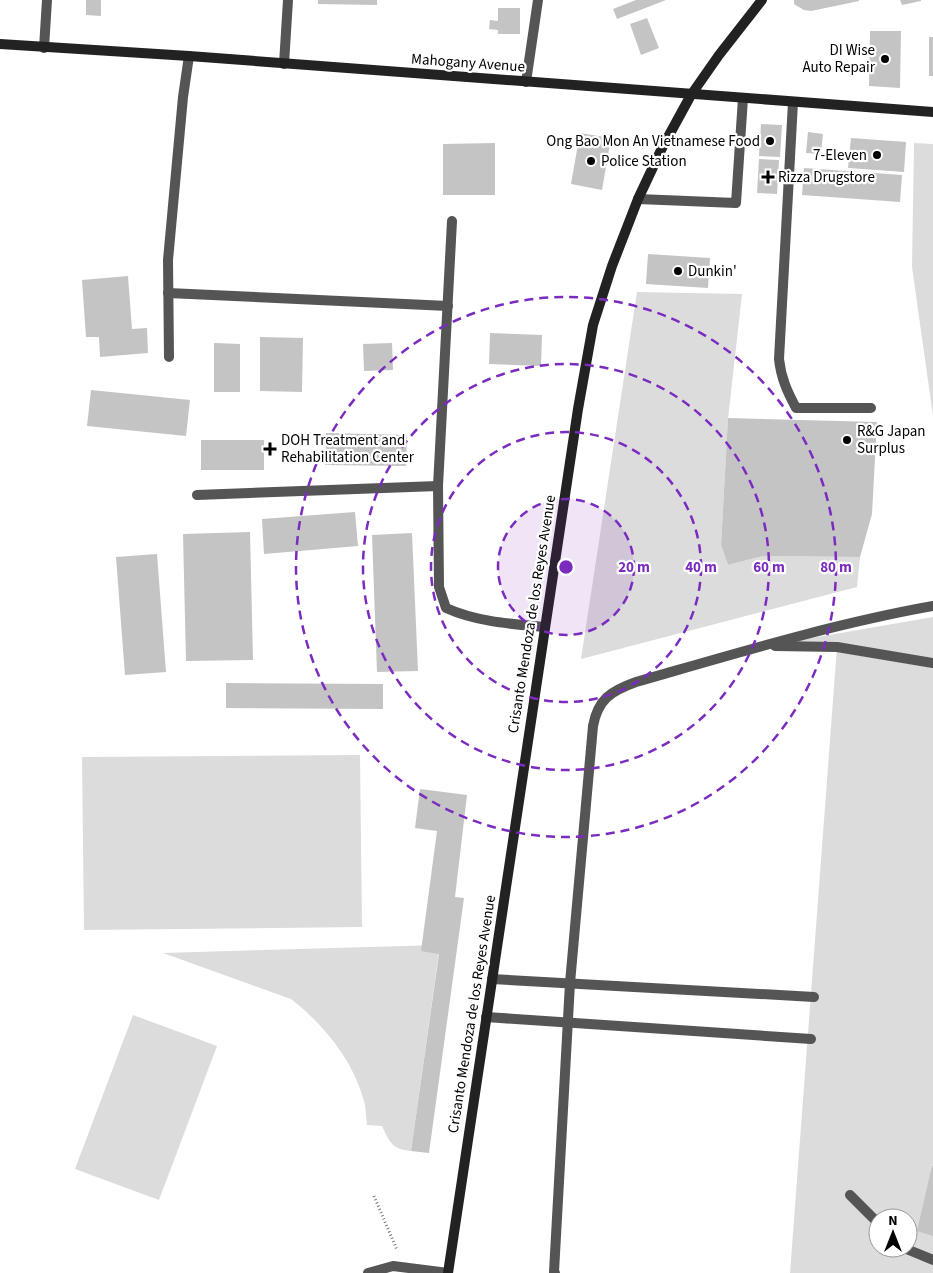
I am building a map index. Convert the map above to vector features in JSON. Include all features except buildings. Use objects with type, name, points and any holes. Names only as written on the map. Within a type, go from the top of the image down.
[{"type":"main road","name":"Crisanto Mendoza de los Reyes Avenue","points":[[448,1273],[578,409],[593,325],[612,266],[638,199],[662,148],[692,95],[719,55],[762,0]]},
{"type":"main road","name":"Mahogany Avenue","points":[[0,44],[188,56],[933,112]]},
{"type":"street","points":[[44,48],[47,0]]},
{"type":"street","points":[[284,64],[288,0]]},
{"type":"street","points":[[526,82],[538,0]]},
{"type":"street","points":[[169,357],[169,250],[188,56]]},
{"type":"street","points":[[638,199],[736,204],[743,98]]},
{"type":"street","points":[[793,102],[779,359],[781,376],[786,391],[796,408],[871,408]]},
{"type":"street","points":[[452,221],[438,486],[439,587],[446,608],[464,616],[545,627]]},
{"type":"street","points":[[168,293],[448,306]]},
{"type":"street","points":[[196,495],[438,486]]},
{"type":"street","points":[[555,1273],[570,983],[593,726],[596,712],[605,699],[618,688],[761,646],[876,616],[933,606]]},
{"type":"street","points":[[761,646],[837,647],[933,662]]},
{"type":"street","points":[[492,979],[814,997]]},
{"type":"street","points":[[486,1017],[811,1039]]},
{"type":"street","points":[[850,1195],[868,1212]]},
{"type":"street","points":[[918,1254],[933,1260]]},
{"type":"street","points":[[368,1273],[392,1266],[448,1273]]},
{"type":"path","points":[[374,1196],[405,1267]]},
{"type":"shaded area","points":[[914,143],[933,144],[933,416],[912,267]]},
{"type":"shaded area","points":[[637,292],[742,294],[728,419],[721,545],[728,565],[763,556],[860,557],[857,587],[581,659]]},
{"type":"shaded area","points":[[933,617],[933,1273],[790,1273],[837,647],[777,644]]},
{"type":"shaded area","points":[[360,755],[362,927],[84,930],[82,757]]},
{"type":"shaded area","points":[[440,945],[411,1151],[400,1149],[392,1144],[382,1126],[367,1125],[363,1098],[352,1070],[344,1056],[325,1031],[291,999],[163,953]]},
{"type":"shaded area","points":[[133,1015],[217,1046],[159,1200],[75,1169]]},
{"type":"place","name":"DI Wise Auto Repair","points":[[885,59]]},
{"type":"place","name":"Ong Bao Mon An Vietnamese Food","points":[[770,141]]},
{"type":"place","name":"7-Eleven","points":[[877,155]]},
{"type":"place","name":"Police Station","points":[[591,161]]},
{"type":"place","name":"Rizza Drugstore","points":[[768,177]]},
{"type":"place","name":"Dunkin'","points":[[678,271]]},
{"type":"place","name":"R&G Japan Surplus","points":[[847,440]]},
{"type":"place","name":"DOH Treatment and Rehabilitation Center","points":[[270,449]]}]
